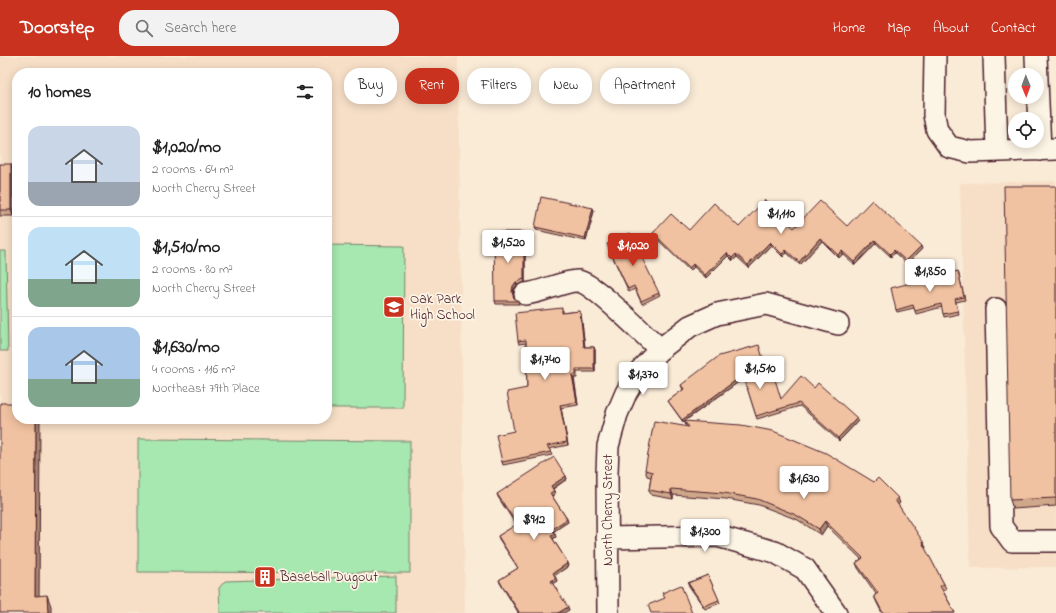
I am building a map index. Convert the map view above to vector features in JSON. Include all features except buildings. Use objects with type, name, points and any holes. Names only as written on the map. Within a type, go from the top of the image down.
[{"type":"street","points":[[935,56],[934,115],[937,130],[949,147],[970,152],[1048,150],[1036,56]]},
{"type":"street","points":[[994,56],[998,151]]},
{"type":"street","points":[[524,294],[578,282],[593,288],[660,349]]},
{"type":"street","name":"North Cherry Street","points":[[608,613],[608,446],[617,414],[626,393],[638,373],[660,349],[690,326],[717,314],[766,304],[838,324]]},
{"type":"street","points":[[996,309],[1001,526],[1012,541],[1056,541]]},
{"type":"street","points":[[607,538],[717,536],[775,552],[805,569],[836,613]]},
{"type":"shaded area","name":"Oak Park High School","points":[[0,56],[458,56],[458,68],[405,68],[405,104],[459,104],[465,613],[0,613]]},
{"type":"shaded area","points":[[1056,181],[1056,567],[970,568],[960,183]]},
{"type":"green space","points":[[332,245],[404,246],[403,408],[332,408]]},
{"type":"green space","points":[[0,251],[6,251],[8,351],[0,351]]},
{"type":"green space","points":[[138,439],[410,441],[410,573],[138,572]]},
{"type":"green space","points":[[396,576],[396,613],[220,613],[219,588],[225,581]]},
{"type":"place","name":"Oak Park High School","points":[[394,307]]},
{"type":"place","name":"Baseball Dugout","points":[[265,577]]}]
